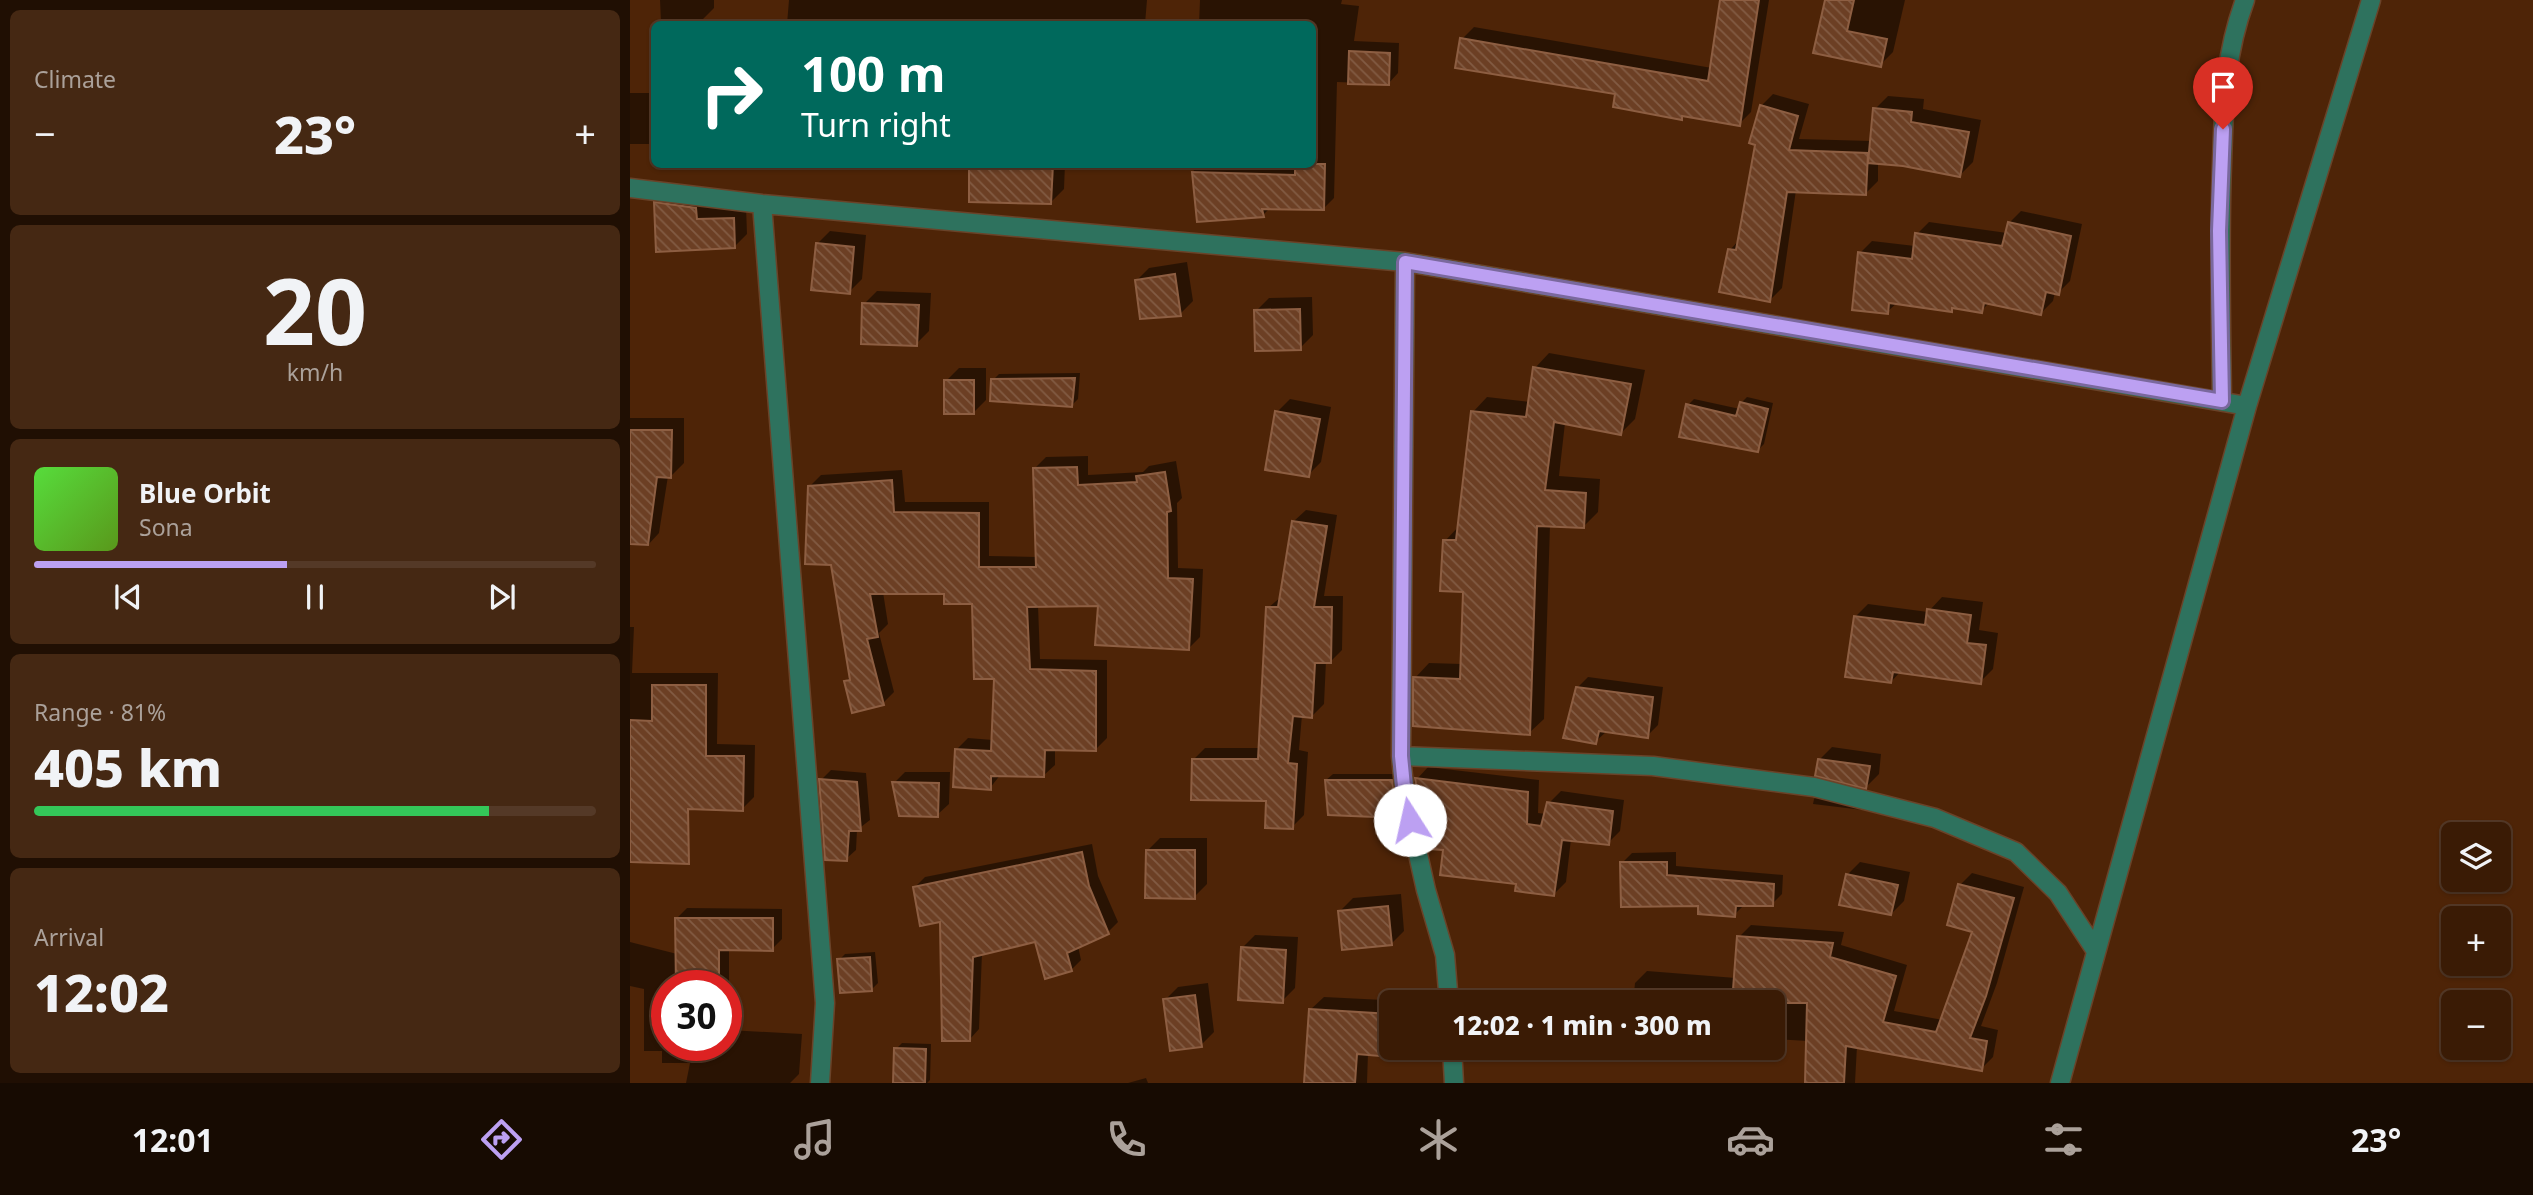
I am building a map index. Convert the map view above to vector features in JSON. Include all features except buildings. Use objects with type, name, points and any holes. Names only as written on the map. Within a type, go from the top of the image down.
[{"type":"street","points":[[2222,401],[2219,231],[2225,78],[2236,22],[2245,0]]},
{"type":"street","points":[[2060,1083],[2246,406],[2371,0]]},
{"type":"street","points":[[630,188],[762,204],[1405,262],[2246,406]]},
{"type":"street","points":[[762,204],[825,1003],[820,1083]]},
{"type":"street","points":[[1405,262],[1401,756],[1405,796],[1426,890],[1445,955],[1448,990]]},
{"type":"street","points":[[1401,756],[1653,766],[1814,787],[1935,818],[2016,852],[2059,893],[2096,951]]},
{"type":"street","points":[[1453,1060],[1454,1083]]},
{"type":"route","points":[[1410,820],[1401,756],[1405,262],[2222,401],[2219,231],[2223,129]]}]
